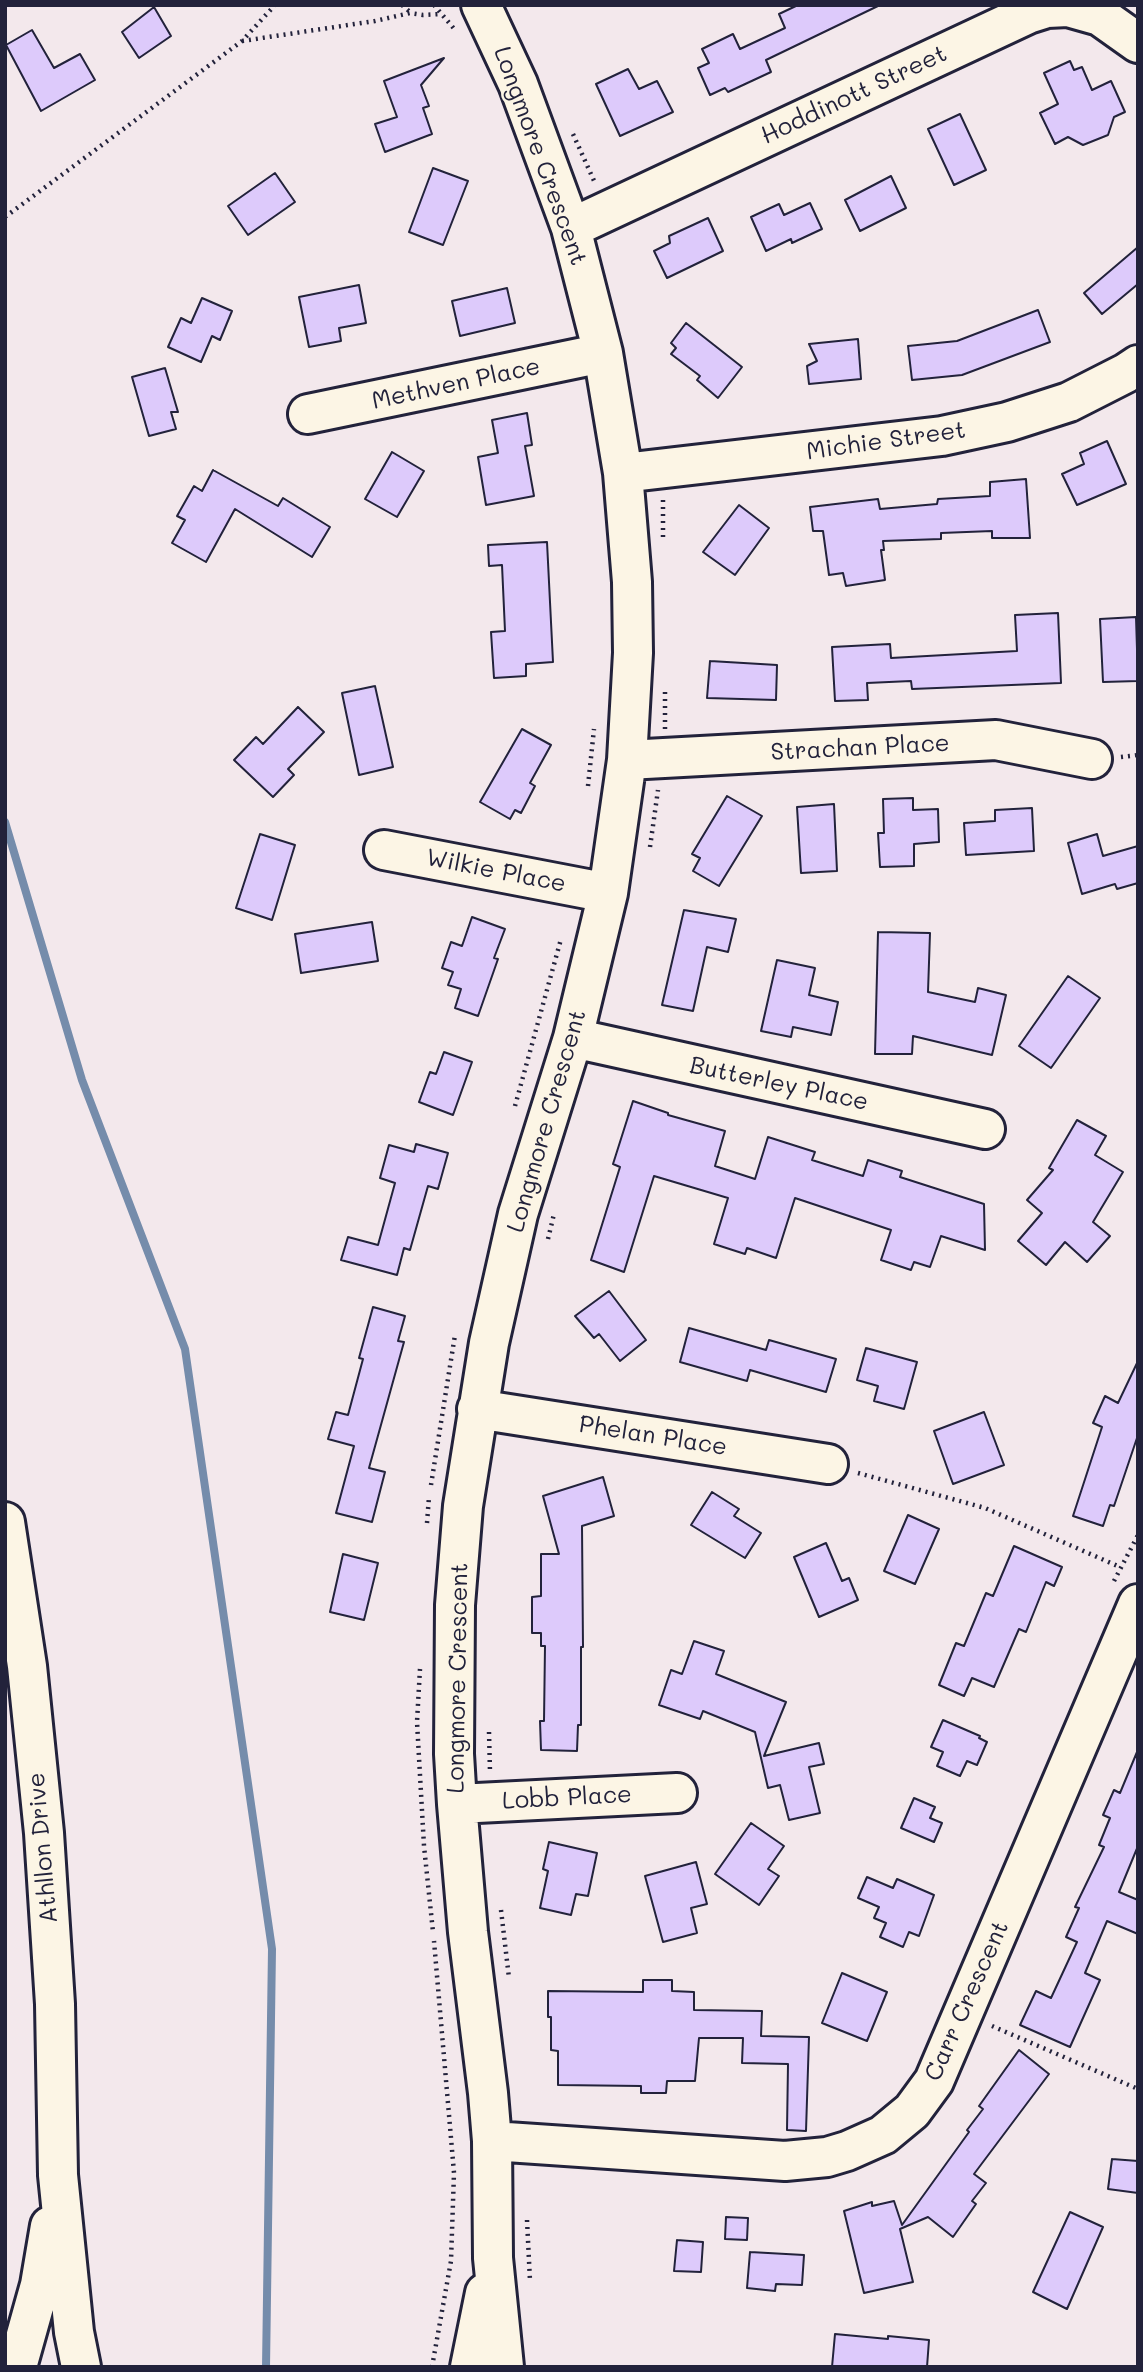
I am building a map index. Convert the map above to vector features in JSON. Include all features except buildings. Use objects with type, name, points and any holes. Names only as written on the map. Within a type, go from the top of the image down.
[{"type":"street","name":"Longmore Crescent","points":[[481,5],[518,84],[571,228],[603,353],[623,473],[633,617],[627,760],[608,893],[573,1038],[518,1214],[489,1343],[463,1506],[455,1605],[454,1754],[457,1804],[468,1932],[488,2093],[492,2141],[493,2258],[504,2367]]},
{"type":"street","name":"Hoddinott Street","points":[[571,228],[1028,14],[1047,8],[1068,7],[1100,16],[1138,43]]},
{"type":"street","name":"Methven Place","points":[[308,414],[603,353]]},
{"type":"street","name":"Michie Street","points":[[623,473],[942,436],[1007,422],[1069,402],[1138,365]]},
{"type":"street","name":"Strachan Place","points":[[627,760],[996,740],[1091,759]]},
{"type":"street","name":"Wilkie Place","points":[[384,850],[608,893]]},
{"type":"street","name":"Butterley Place","points":[[573,1038],[985,1129]]},
{"type":"street","name":"Phelan Place","points":[[477,1409],[828,1464]]},
{"type":"street","name":"Athllon Drive","points":[[5,1522],[27,1666],[44,1833],[55,2004],[58,2175],[74,2332],[81,2367]]},
{"type":"street","name":"Carr Crescent","points":[[492,2141],[785,2161],[837,2154],[883,2135],[912,2111],[934,2081],[1138,1604]]},
{"type":"street","name":"Lobb Place","points":[[457,1804],[677,1793]]},
{"type":"street","name":"Athllon Drive","points":[[17,2367],[40,2285],[58,2175]]},
{"type":"street","name":"Longmore Crescent","points":[[470,2367],[493,2258]]},
{"type":"path","points":[[5,217],[242,41],[275,5]]},
{"type":"path","points":[[402,5],[410,13]]},
{"type":"path","points":[[242,41],[410,13],[441,14],[434,5]]},
{"type":"path","points":[[588,793],[595,725]]},
{"type":"path","points":[[547,1242],[557,1203]]},
{"type":"path","points":[[828,1464],[985,1508],[1120,1567]]},
{"type":"path","points":[[488,1725],[490,1775]]},
{"type":"path","points":[[500,1902],[509,1984]]},
{"type":"path","points":[[963,2013],[1138,2089]]},
{"type":"path","points":[[527,2207],[530,2287]]},
{"type":"waterway","points":[[5,822],[82,1080],[185,1349],[272,1949],[266,2367]]}]
